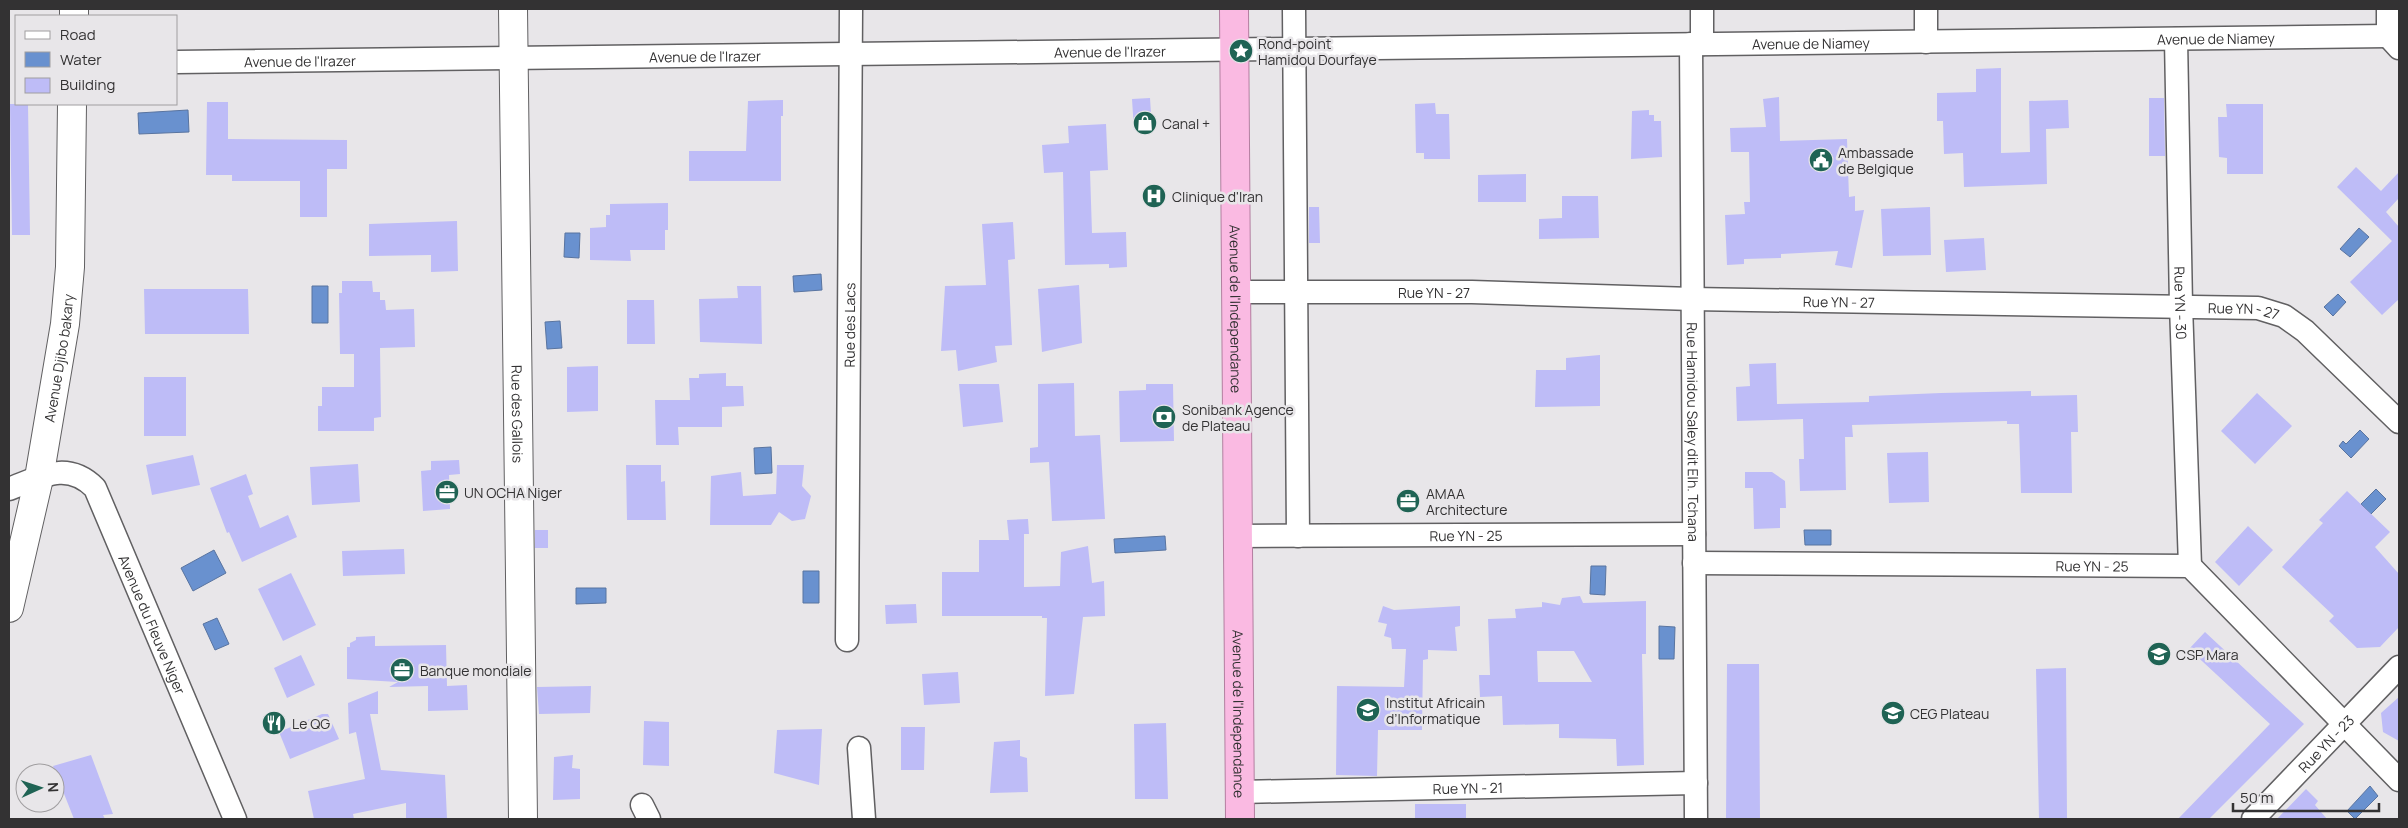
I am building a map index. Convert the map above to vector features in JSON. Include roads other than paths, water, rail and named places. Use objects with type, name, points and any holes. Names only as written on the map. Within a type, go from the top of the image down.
[{"type":"highway","name":"Avenue de l'Independance","points":[[1234,9],[1240,819]]},
{"type":"street","name":"Rue des Gallois","points":[[513,9],[523,819]]},
{"type":"street","name":"Rue des Lacs","points":[[847,640],[851,9]]},
{"type":"street","points":[[1294,9],[1298,536]]},
{"type":"street","name":"Rue Hamidou Saley dit Elh. Tchana","points":[[1696,819],[1692,299],[1697,44],[1702,9]]},
{"type":"street","points":[[1926,9],[1926,42]]},
{"type":"street","points":[[2388,9],[2394,42]]},
{"type":"street","name":"Avenue de Niamey","points":[[1233,49],[2176,39],[2394,42]]},
{"type":"street","name":"Rue YN - 30","points":[[2176,39],[2181,305],[2190,566]]},
{"type":"street","name":"Avenue de l'Irazer","points":[[178,62],[1233,49]]},
{"type":"street","name":"Avenue Djibo bakary","points":[[9,608],[39,478],[65,324],[70,267],[72,105]]},
{"type":"street","name":"Rue YN - 27","points":[[1235,292],[1472,292],[1692,299],[2181,305],[2258,308],[2284,316],[2305,331],[2399,422]]},
{"type":"street","name":"Avenue du Fleuve Niger","points":[[9,489],[60,471],[84,477],[95,488],[235,819]]},
{"type":"street","name":"Rue YN - 25","points":[[1238,536],[1694,534]]},
{"type":"street","name":"Rue YN - 25","points":[[1694,563],[2190,566]]},
{"type":"street","points":[[2190,566],[2399,780]]},
{"type":"street","name":"Rue YN - 23","points":[[2253,819],[2399,667]]},
{"type":"street","points":[[859,748],[864,819]]},
{"type":"street","name":"Rue YN - 21","points":[[1240,792],[1696,782]]},
{"type":"water","points":[[188,110],[189,132],[139,134],[138,113]]},
{"type":"water","points":[[2359,228],[2369,237],[2350,257],[2340,249]]},
{"type":"water","points":[[565,233],[580,233],[579,258],[564,257]]},
{"type":"water","points":[[821,274],[822,290],[794,292],[793,276]]},
{"type":"water","points":[[312,286],[328,286],[328,323],[312,323]]},
{"type":"water","points":[[2338,294],[2346,302],[2333,316],[2324,307]]},
{"type":"water","points":[[560,321],[562,348],[547,349],[545,322]]},
{"type":"water","points":[[2360,430],[2369,439],[2351,458],[2339,446],[2343,441],[2346,444]]},
{"type":"water","points":[[771,447],[772,473],[755,474],[754,448]]},
{"type":"water","points":[[2376,489],[2386,499],[2371,514],[2361,504]]},
{"type":"water","points":[[1804,530],[1831,530],[1831,545],[1805,545]]},
{"type":"water","points":[[1165,536],[1166,550],[1115,553],[1114,539]]},
{"type":"water","points":[[214,550],[226,573],[193,591],[181,568]]},
{"type":"water","points":[[1591,566],[1606,566],[1605,595],[1590,594]]},
{"type":"water","points":[[803,571],[819,571],[819,603],[803,603]]},
{"type":"water","points":[[576,588],[606,588],[606,603],[576,604]]},
{"type":"water","points":[[217,618],[229,644],[215,650],[203,624]]},
{"type":"water","points":[[1659,626],[1675,627],[1674,659],[1659,659]]},
{"type":"water","points":[[2370,786],[2378,796],[2355,819],[2347,811]]},
{"type":"place","name":"Rond-point Hamidou Dourfaye","points":[[1241,51]]},
{"type":"place","name":"Canal +","points":[[1145,123]]},
{"type":"place","name":"Ambassade de Belgique","points":[[1821,160]]},
{"type":"place","name":"Clinique d'Iran","points":[[1154,196]]},
{"type":"place","name":"Sonibank Agence de Plateau","points":[[1164,417]]},
{"type":"place","name":"UN OCHA Niger","points":[[447,492]]},
{"type":"place","name":"AMAA Architecture","points":[[1408,501]]},
{"type":"place","name":"CSP Mara","points":[[2159,654]]},
{"type":"place","name":"Banque mondiale","points":[[402,670]]},
{"type":"place","name":"Institut Africain d’Informatique","points":[[1368,710]]},
{"type":"place","name":"CEG Plateau","points":[[1893,713]]},
{"type":"place","name":"Le QG","points":[[274,723]]}]
